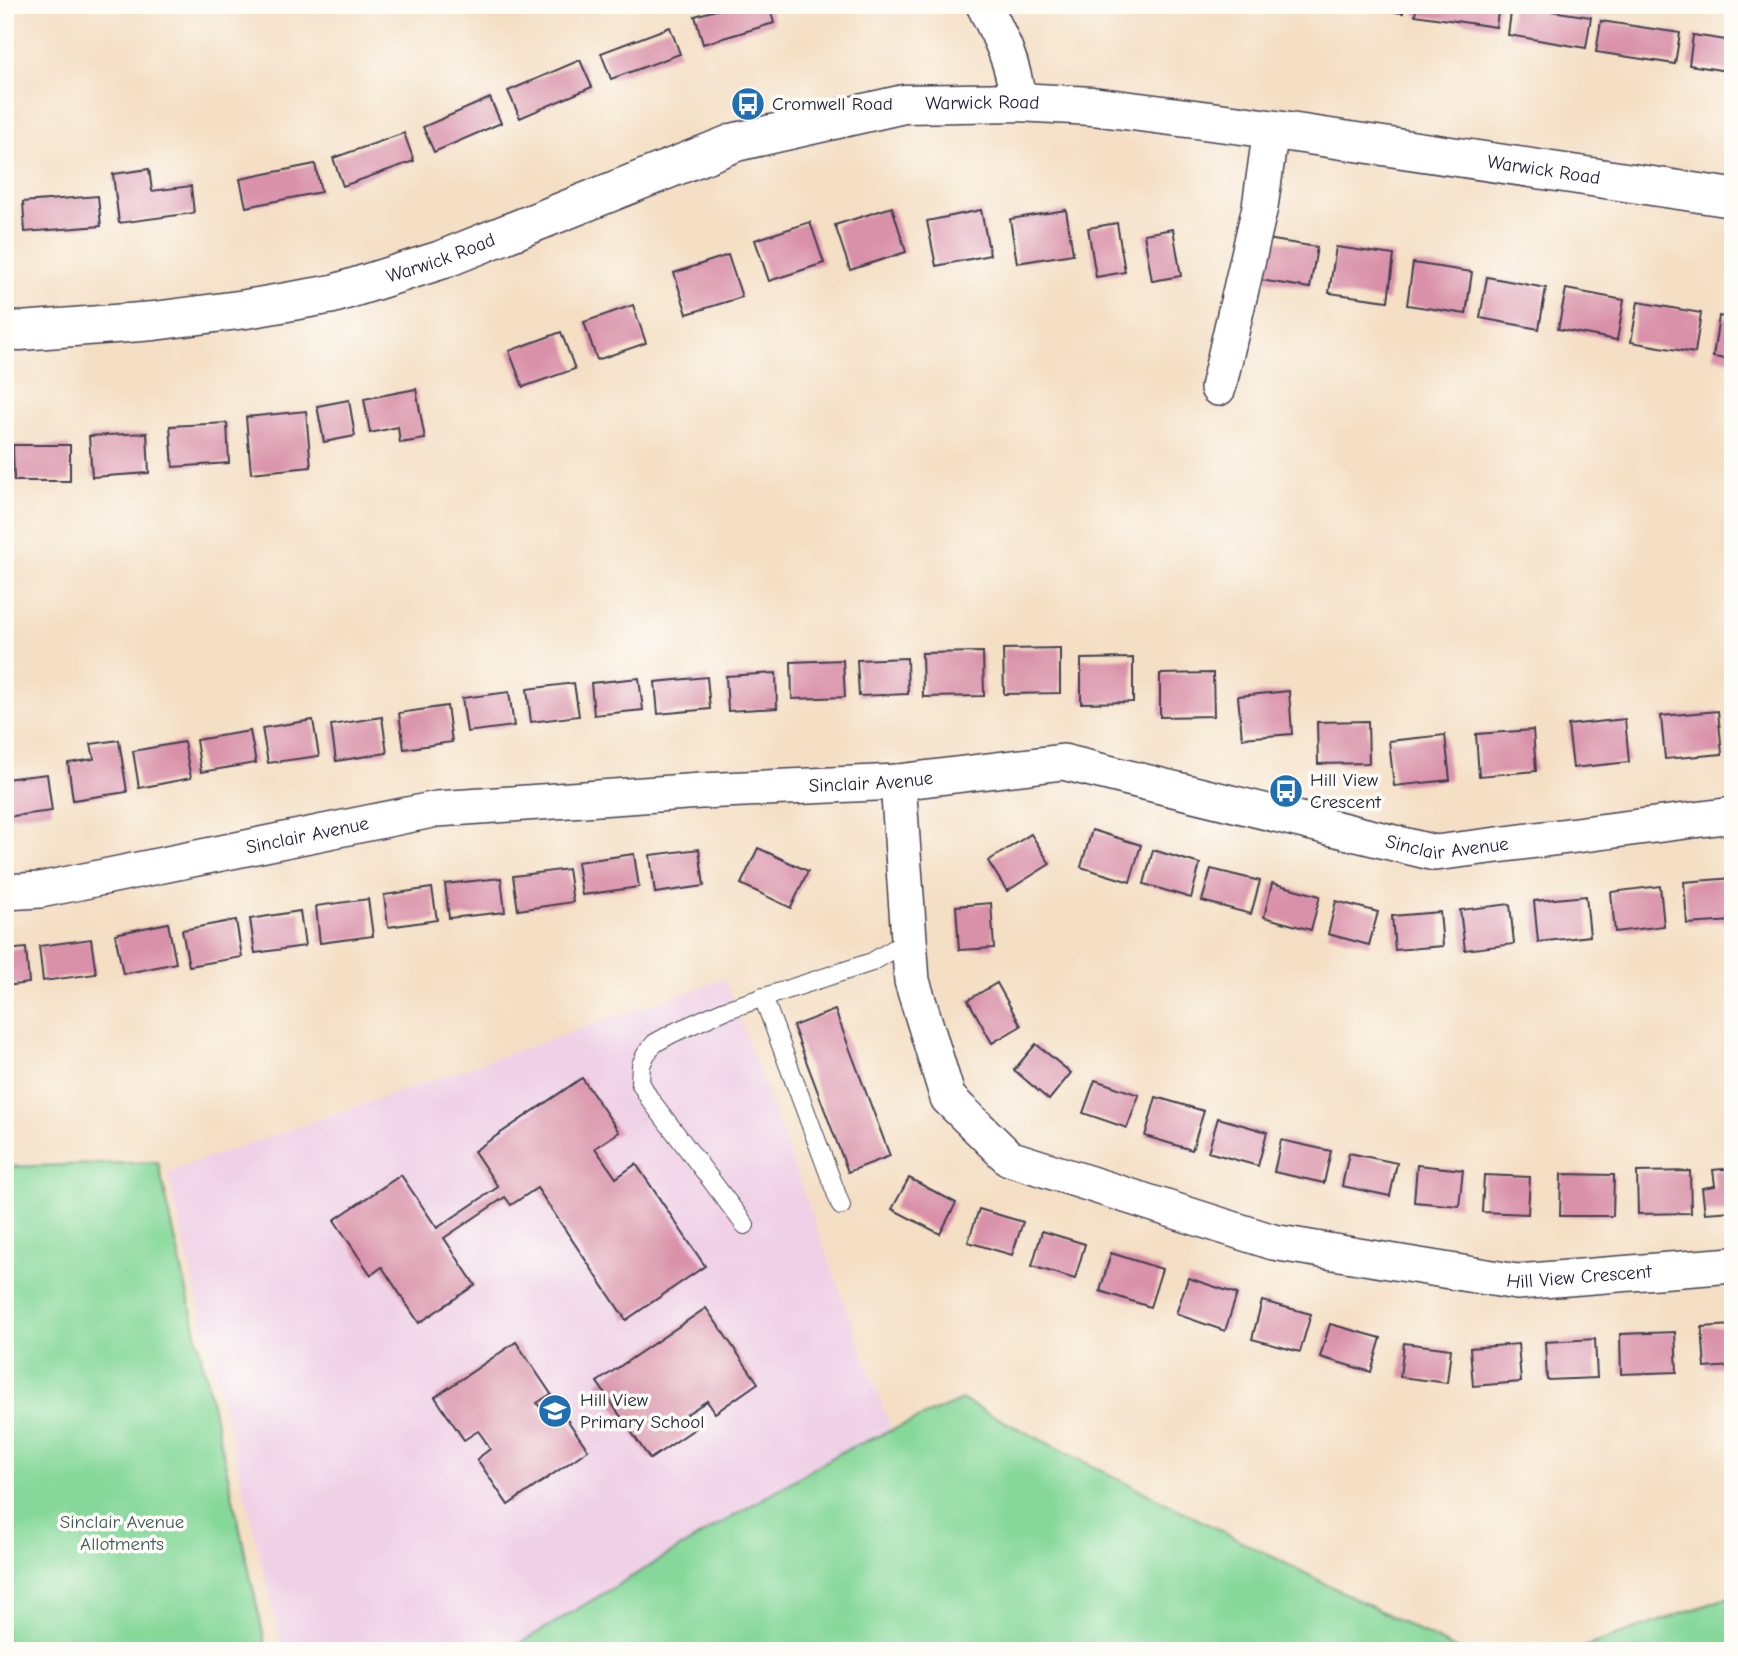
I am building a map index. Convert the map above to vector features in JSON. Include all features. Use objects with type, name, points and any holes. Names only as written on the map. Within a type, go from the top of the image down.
[{"type":"main road","name":"Warwick Road","points":[[5,330],[154,321],[246,309],[333,293],[441,260],[736,142],[904,104],[1018,102],[1092,106],[1733,198]]},
{"type":"street","points":[[984,5],[1004,44],[1016,84],[1018,102]]},
{"type":"street","points":[[1218,388],[1260,207],[1271,130]]},
{"type":"street","name":"Sinclair Avenue","points":[[5,892],[40,890],[437,809],[701,790],[898,782],[1063,762],[1435,853],[1733,815]]},
{"type":"street","name":"Hill View Crescent","points":[[898,782],[912,981],[948,1098],[1009,1158],[1273,1242],[1517,1282],[1733,1265]]},
{"type":"lane","points":[[745,1225],[649,1098],[640,1082],[641,1065],[646,1054],[655,1043],[725,1010],[872,962],[909,940]]},
{"type":"lane","points":[[763,997],[841,1206]]},
{"type":"shaded area","name":"Hill View Primary School","points":[[725,979],[973,1651],[283,1651],[167,1172]]},
{"type":"green space","name":"Sinclair Avenue Allotments","points":[[158,1162],[267,1651],[5,1651],[5,1167]]},
{"type":"green space","points":[[962,1400],[1459,1651],[507,1651],[841,1452]]},
{"type":"green space","points":[[1733,1596],[1733,1651],[1572,1651]]},
{"type":"building","points":[[733,5],[769,5],[774,23],[703,44],[695,16]]},
{"type":"building","points":[[1362,5],[1404,5],[1403,13]]},
{"type":"building","points":[[1417,5],[1499,5],[1496,27],[1415,15]]},
{"type":"building","points":[[1512,5],[1591,17],[1586,48],[1508,35]]},
{"type":"building","points":[[1601,21],[1680,33],[1675,64],[1596,52]]},
{"type":"building","points":[[670,27],[680,54],[611,79],[601,53]]},
{"type":"building","points":[[1693,35],[1733,41],[1733,72],[1689,65]]},
{"type":"building","points":[[580,60],[592,87],[520,118],[508,91]]},
{"type":"building","points":[[490,98],[501,123],[434,152],[423,127]]},
{"type":"building","points":[[404,133],[414,161],[343,186],[333,158]]},
{"type":"building","points":[[315,164],[321,192],[246,207],[240,179]]},
{"type":"building","points":[[149,169],[152,191],[191,186],[194,213],[119,223],[113,174]]},
{"type":"building","points":[[98,196],[101,226],[25,232],[23,202]]},
{"type":"building","points":[[892,207],[906,252],[850,270],[835,225]]},
{"type":"building","points":[[981,210],[990,255],[936,266],[927,221]]},
{"type":"building","points":[[1066,210],[1073,254],[1017,263],[1010,219]]},
{"type":"building","points":[[810,222],[824,263],[769,281],[755,240]]},
{"type":"building","points":[[1117,223],[1125,272],[1096,277],[1088,228]]},
{"type":"building","points":[[1173,229],[1181,276],[1152,281],[1144,234]]},
{"type":"building","points":[[1260,238],[1317,247],[1310,288],[1254,279]]},
{"type":"building","points":[[1336,247],[1394,255],[1388,301],[1329,293]]},
{"type":"building","points":[[728,255],[742,297],[687,314],[674,273]]},
{"type":"building","points":[[1413,263],[1472,272],[1466,314],[1407,305]]},
{"type":"building","points":[[1487,277],[1546,288],[1539,329],[1480,318]]},
{"type":"building","points":[[1566,289],[1624,300],[1617,340],[1558,329]]},
{"type":"building","points":[[1638,302],[1701,313],[1695,353],[1631,342]]},
{"type":"building","points":[[633,305],[646,343],[597,360],[584,322]]},
{"type":"building","points":[[1719,316],[1733,319],[1733,360],[1713,357]]},
{"type":"building","points":[[561,332],[575,369],[523,387],[509,351]]},
{"type":"building","points":[[416,389],[425,439],[400,443],[398,427],[370,433],[364,399]]},
{"type":"building","points":[[349,400],[355,436],[324,442],[317,406]]},
{"type":"building","points":[[306,411],[311,467],[251,473],[246,417]]},
{"type":"building","points":[[227,423],[229,463],[173,467],[170,426]]},
{"type":"building","points":[[147,433],[149,473],[92,477],[89,436]]},
{"type":"building","points":[[13,445],[70,445],[70,481],[14,481]]},
{"type":"building","points":[[1060,648],[1060,693],[1004,694],[1003,649]]},
{"type":"building","points":[[983,652],[984,696],[923,697],[922,653]]},
{"type":"building","points":[[907,658],[908,694],[859,696],[857,660]]},
{"type":"building","points":[[1133,658],[1133,702],[1081,703],[1081,659]]},
{"type":"building","points":[[843,660],[845,697],[792,699],[791,662]]},
{"type":"building","points":[[776,673],[777,708],[728,711],[726,676]]},
{"type":"building","points":[[1213,673],[1214,716],[1160,717],[1160,674]]},
{"type":"building","points":[[707,677],[710,709],[658,714],[655,682]]},
{"type":"building","points":[[639,678],[643,710],[594,715],[591,683]]},
{"type":"building","points":[[574,683],[579,716],[531,722],[527,689]]},
{"type":"building","points":[[1289,691],[1292,734],[1242,738],[1238,696]]},
{"type":"building","points":[[509,692],[514,726],[467,732],[462,698]]},
{"type":"building","points":[[447,706],[452,742],[404,749],[399,713]]},
{"type":"building","points":[[1718,711],[1722,754],[1665,759],[1661,716]]},
{"type":"building","points":[[382,717],[387,753],[336,761],[331,725]]},
{"type":"building","points":[[1625,719],[1629,762],[1573,768],[1568,725]]},
{"type":"building","points":[[313,720],[319,756],[268,763],[262,728]]},
{"type":"building","points":[[1368,721],[1369,763],[1318,764],[1317,722]]},
{"type":"building","points":[[1533,730],[1536,771],[1479,776],[1476,734]]},
{"type":"building","points":[[250,731],[256,763],[201,772],[196,740]]},
{"type":"building","points":[[1445,735],[1450,780],[1394,786],[1389,741]]},
{"type":"building","points":[[119,740],[127,792],[73,800],[68,763],[94,759],[91,744]]},
{"type":"building","points":[[184,742],[191,778],[139,788],[133,751]]},
{"type":"building","points":[[47,774],[52,811],[5,817],[5,779]]},
{"type":"building","points":[[1092,830],[1141,845],[1130,882],[1081,867]]},
{"type":"building","points":[[1031,834],[1050,864],[1007,891],[988,861]]},
{"type":"building","points":[[758,848],[808,871],[791,908],[741,884]]},
{"type":"building","points":[[699,849],[704,886],[655,893],[650,855]]},
{"type":"building","points":[[1153,850],[1200,864],[1191,898],[1144,884]]},
{"type":"building","points":[[634,854],[639,887],[582,895],[577,862]]},
{"type":"building","points":[[568,869],[573,902],[518,910],[513,876]]},
{"type":"building","points":[[1211,869],[1260,881],[1251,914],[1202,901]]},
{"type":"building","points":[[501,878],[505,912],[449,918],[445,884]]},
{"type":"building","points":[[1733,878],[1733,921],[1687,924],[1684,882]]},
{"type":"building","points":[[1272,883],[1320,896],[1311,930],[1264,917]]},
{"type":"building","points":[[1660,886],[1664,926],[1615,932],[1611,892]]},
{"type":"building","points":[[432,888],[437,920],[388,927],[384,895]]},
{"type":"building","points":[[1586,896],[1590,936],[1538,942],[1534,901]]},
{"type":"building","points":[[368,899],[373,936],[320,943],[316,906]]},
{"type":"building","points":[[1336,901],[1378,912],[1369,945],[1328,934]]},
{"type":"building","points":[[991,903],[994,948],[959,950],[956,906]]},
{"type":"building","points":[[1510,904],[1514,944],[1465,950],[1460,910]]},
{"type":"building","points":[[300,911],[305,946],[255,953],[250,919]]},
{"type":"building","points":[[1440,912],[1443,946],[1395,950],[1392,916]]},
{"type":"building","points":[[236,920],[242,957],[189,966],[182,930]]},
{"type":"building","points":[[168,923],[176,963],[123,974],[115,934]]},
{"type":"building","points":[[91,939],[96,974],[43,981],[39,946]]},
{"type":"building","points":[[26,948],[29,983],[5,986],[5,950]]},
{"type":"building","points":[[997,983],[1021,1026],[992,1043],[968,1000]]},
{"type":"building","points":[[835,1010],[890,1156],[848,1172],[793,1026]]},
{"type":"building","points":[[1036,1044],[1071,1073],[1049,1100],[1014,1070]]},
{"type":"building","points":[[582,1078],[619,1132],[595,1148],[616,1178],[636,1164],[705,1266],[626,1320],[537,1188],[511,1205],[505,1197],[444,1238],[475,1285],[419,1323],[382,1267],[371,1275],[334,1220],[401,1175],[437,1228],[498,1187],[474,1151]]},
{"type":"building","points":[[1095,1080],[1139,1095],[1127,1128],[1083,1113]]},
{"type":"building","points":[[1156,1097],[1204,1111],[1192,1150],[1145,1136]]},
{"type":"building","points":[[1218,1118],[1267,1132],[1258,1166],[1208,1152]]},
{"type":"building","points":[[1281,1140],[1331,1151],[1324,1183],[1274,1172]]},
{"type":"building","points":[[1349,1153],[1397,1163],[1390,1196],[1342,1186]]},
{"type":"building","points":[[1417,1165],[1463,1170],[1459,1206],[1414,1202]]},
{"type":"building","points":[[1733,1168],[1733,1211],[1705,1213],[1702,1188],[1715,1186],[1713,1170]]},
{"type":"building","points":[[1690,1171],[1691,1213],[1638,1214],[1637,1172]]},
{"type":"building","points":[[1561,1174],[1614,1175],[1613,1216],[1560,1216]]},
{"type":"building","points":[[1484,1175],[1530,1177],[1528,1214],[1482,1212]]},
{"type":"building","points":[[909,1178],[956,1203],[940,1234],[892,1209]]},
{"type":"building","points":[[979,1209],[1023,1222],[1012,1255],[968,1242]]},
{"type":"building","points":[[1042,1231],[1085,1244],[1075,1279],[1032,1266]]},
{"type":"building","points":[[1111,1253],[1162,1269],[1150,1307],[1100,1291]]},
{"type":"building","points":[[1188,1278],[1237,1294],[1225,1331],[1176,1314]]},
{"type":"building","points":[[1262,1301],[1311,1314],[1300,1352],[1252,1339]]},
{"type":"building","points":[[706,1308],[758,1383],[715,1413],[707,1401],[687,1414],[696,1428],[650,1459],[597,1382]]},
{"type":"building","points":[[1330,1324],[1381,1338],[1371,1372],[1320,1357]]},
{"type":"building","points":[[1733,1325],[1733,1366],[1705,1368],[1702,1327]]},
{"type":"building","points":[[1675,1332],[1677,1372],[1621,1374],[1620,1334]]},
{"type":"building","points":[[1595,1339],[1597,1378],[1547,1380],[1545,1342]]},
{"type":"building","points":[[516,1342],[551,1394],[537,1403],[544,1413],[557,1405],[588,1450],[508,1505],[477,1459],[490,1449],[484,1439],[478,1431],[464,1440],[435,1397]]},
{"type":"building","points":[[1404,1343],[1451,1349],[1447,1383],[1400,1377]]},
{"type":"building","points":[[1518,1344],[1521,1382],[1473,1386],[1470,1348]]},
{"type":"place","name":"Cromwell Road","points":[[748,104]]},
{"type":"place","name":"Hill View Crescent","points":[[1286,791]]},
{"type":"place","name":"Hill View Primary School","points":[[555,1411]]}]
